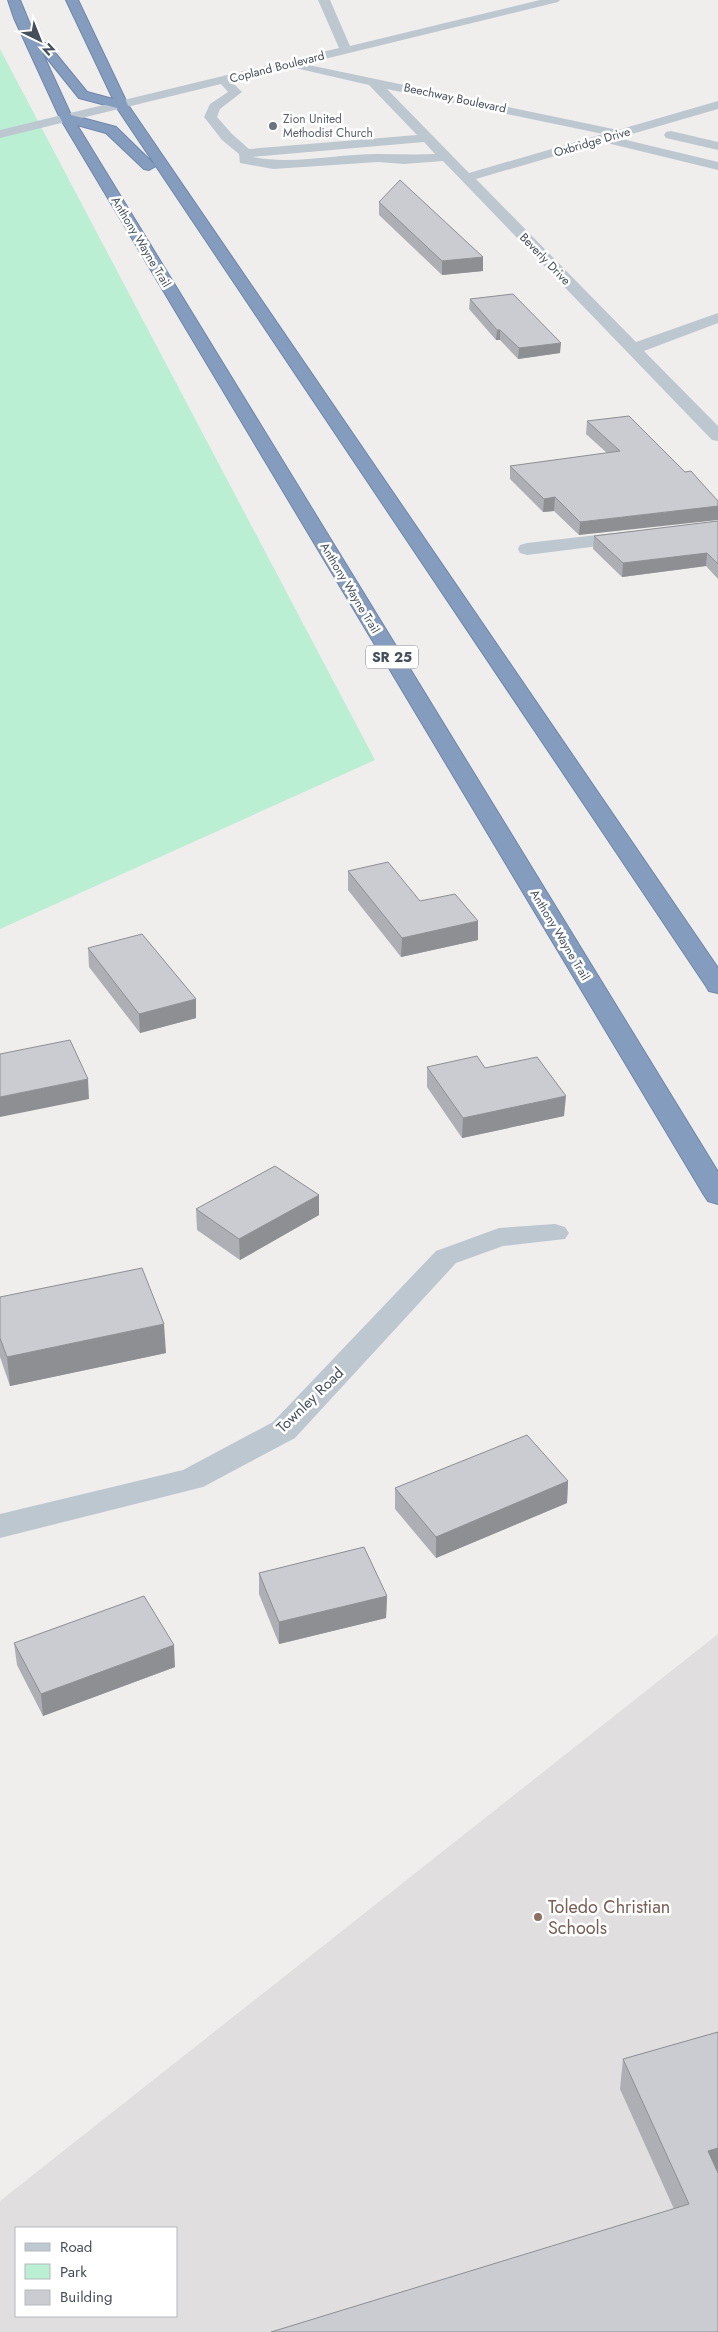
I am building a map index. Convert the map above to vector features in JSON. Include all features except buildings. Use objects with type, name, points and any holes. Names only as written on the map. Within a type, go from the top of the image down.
[{"type":"highway","name":"Anthony Wayne Trail","points":[[14,0],[20,18],[66,118],[718,1195]]},
{"type":"highway","points":[[72,0],[122,105],[718,986]]},
{"type":"highway","points":[[20,18],[84,95],[122,105]]},
{"type":"highway","points":[[66,118],[111,130],[186,201]]},
{"type":"street","points":[[324,0],[346,51]]},
{"type":"street","name":"Copland Boulevard","points":[[0,134],[554,0]]},
{"type":"street","name":"Beechway Boulevard","points":[[289,64],[620,134]]},
{"type":"street","points":[[224,80],[236,92],[214,106],[210,117],[227,137],[246,153],[428,138]]},
{"type":"street","name":"Beverly Drive","points":[[372,81],[718,436]]},
{"type":"street","name":"Oxbridge Drive","points":[[466,178],[718,106]]},
{"type":"street","points":[[641,128],[718,146]]},
{"type":"street","points":[[604,138],[718,166]]},
{"type":"street","points":[[246,153],[245,160],[273,165],[378,158],[404,160],[445,157]]},
{"type":"street","points":[[633,349],[718,318]]},
{"type":"street","points":[[527,549],[651,535]]},
{"type":"street","name":"Townley Road","points":[[0,1526],[192,1479],[284,1430],[362,1349],[446,1257],[499,1237],[555,1233]]},
{"type":"shaded area","name":"Toledo Christian Schools","points":[[718,1634],[718,2332],[0,2332],[0,2201]]},
{"type":"green space","points":[[0,49],[375,760],[0,929]]},
{"type":"place","name":"Zion United Methodist Church","points":[[273,126]]},
{"type":"place","name":"Toledo Christian Schools","points":[[538,1917]]}]
